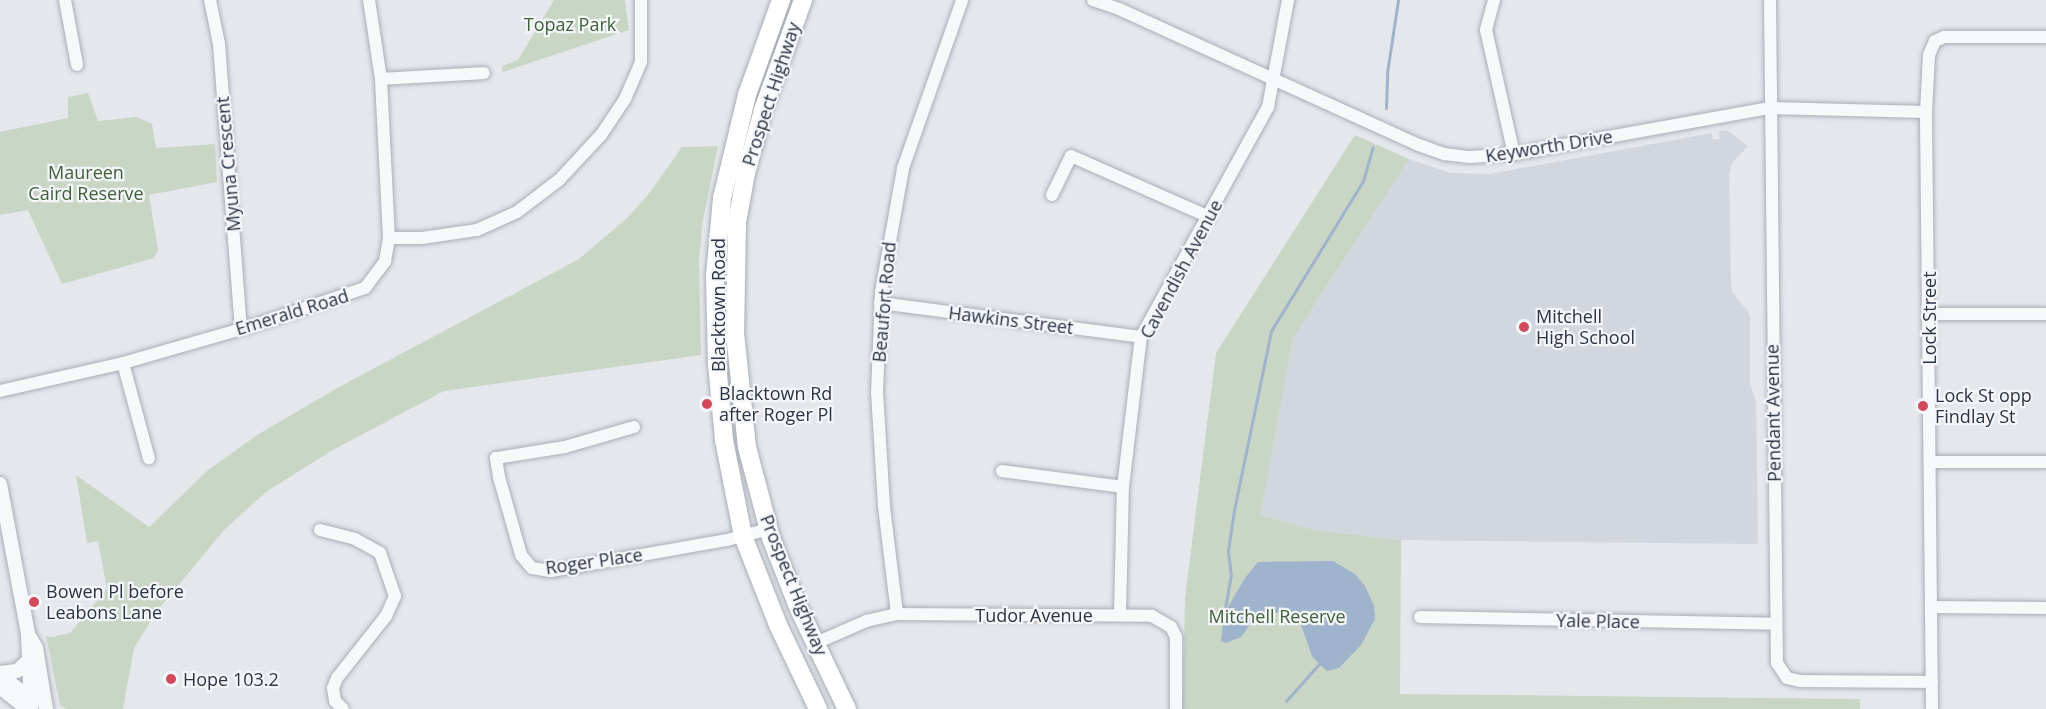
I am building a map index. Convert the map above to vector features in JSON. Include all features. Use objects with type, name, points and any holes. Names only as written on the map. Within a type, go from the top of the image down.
[{"type":"main road","name":"Blacktown Road","points":[[781,0],[747,95],[722,198],[718,234],[715,313],[720,404],[743,536],[770,606],[818,709]]},
{"type":"main road","name":"Prospect Highway","points":[[803,0],[763,110],[746,173],[737,222],[735,333],[747,447],[769,530],[816,643],[847,709]]},
{"type":"street","points":[[65,0],[77,65]]},
{"type":"street","name":"Myuna Crescent","points":[[210,0],[219,44],[241,328]]},
{"type":"street","name":"Emerald Road","points":[[0,391],[123,363],[365,288],[385,261],[389,238],[381,80],[369,0]]},
{"type":"street","points":[[389,238],[422,238],[477,230],[517,212],[559,180],[601,135],[625,99],[641,62],[641,0]]},
{"type":"street","name":"Beaufort Road","points":[[897,614],[884,506],[877,393],[880,303],[890,230],[903,168],[962,0]]},
{"type":"street","name":"Keyworth Drive","points":[[1093,0],[1121,4],[1274,79],[1419,145],[1444,154],[1482,157],[1514,154],[1770,108],[1926,112]]},
{"type":"street","name":"Cavendish Avenue","points":[[1120,615],[1123,487],[1142,337],[1268,107],[1288,0]]},
{"type":"street","points":[[1508,0],[1493,2],[1486,30],[1514,154]]},
{"type":"street","name":"Pendant Avenue","points":[[1770,0],[1777,663],[1787,678],[1800,681],[1932,682]]},
{"type":"street","name":"Lock Street","points":[[1932,709],[1932,462],[1926,112],[1929,55],[1931,47],[1940,38],[2046,37]]},
{"type":"street","points":[[381,80],[484,73]]},
{"type":"street","points":[[1052,195],[1071,156],[1209,217]]},
{"type":"street","name":"Hawkins Street","points":[[880,303],[1142,337]]},
{"type":"street","points":[[1929,315],[2046,314]]},
{"type":"street","points":[[123,363],[149,459]]},
{"type":"street","name":"Roger Place","points":[[634,427],[565,447],[496,458],[521,555],[532,568],[550,572],[769,530]]},
{"type":"street","points":[[1932,462],[2046,462]]},
{"type":"street","points":[[1002,471],[1123,487]]},
{"type":"street","points":[[0,484],[28,634],[29,706]]},
{"type":"street","points":[[320,530],[355,538],[380,553],[395,596],[386,616],[337,678],[333,688],[335,701],[343,709]]},
{"type":"street","points":[[1932,607],[2046,608]]},
{"type":"street","name":"Tudor Avenue","points":[[816,643],[866,621],[897,614],[1152,616],[1171,627],[1176,637],[1176,709]]},
{"type":"street","name":"Yale Place","points":[[1420,617],[1776,624]]},
{"type":"street","points":[[0,687],[29,706],[46,709],[36,648],[28,634]]},
{"type":"street","points":[[0,674],[17,671],[28,661]]},
{"type":"street","points":[[0,674],[29,706]]},
{"type":"shaded area","name":"Mitchell High School","points":[[1727,130],[1748,146],[1732,163],[1729,174],[1731,281],[1732,292],[1748,311],[1750,317],[1750,384],[1756,401],[1758,544],[1401,540],[1314,530],[1261,515],[1293,338],[1409,159],[1450,173],[1490,174],[1712,133],[1713,140],[1720,139],[1719,131]]},
{"type":"green space","name":"Topaz Park","points":[[554,0],[625,0],[629,30],[503,72],[502,66],[518,60]]},
{"type":"green space","name":"Maureen Caird Reserve","points":[[88,93],[98,121],[137,117],[152,124],[156,148],[215,144],[217,182],[149,195],[158,250],[154,258],[62,284],[28,210],[0,215],[0,132],[68,118],[68,97]]},
{"type":"green space","name":"Mitchell Reserve","points":[[1355,135],[1409,159],[1293,338],[1261,515],[1314,530],[1401,540],[1400,694],[1860,699],[1860,709],[1183,709],[1185,598],[1216,353]]},
{"type":"green space","points":[[718,146],[703,220],[699,260],[701,355],[444,391],[331,451],[266,492],[224,530],[157,611],[134,648],[123,709],[66,709],[60,705],[46,636],[53,637],[70,633],[107,589],[98,541],[87,543],[76,475],[149,527],[207,471],[257,435],[341,386],[579,259],[626,219],[648,195],[682,147]]},
{"type":"water","points":[[1333,561],[1355,574],[1365,586],[1374,606],[1375,619],[1361,645],[1339,668],[1327,671],[1319,664],[1312,656],[1301,625],[1289,614],[1269,612],[1255,618],[1241,637],[1226,643],[1221,641],[1224,614],[1245,578],[1258,562]]},
{"type":"waterway","points":[[1386,108],[1387,73],[1398,0]]},
{"type":"waterway","points":[[1224,614],[1231,576],[1228,551],[1234,510],[1271,331],[1363,181],[1373,147]]},
{"type":"waterway","points":[[1286,701],[1319,664]]},
{"type":"place","name":"Mitchell High School","points":[[1524,327]]},
{"type":"place","name":"Blacktown Rd after Roger Pl","points":[[707,404]]},
{"type":"place","name":"Lock St opp Findlay St","points":[[1923,406]]},
{"type":"place","name":"Bowen Pl before Leabons Lane","points":[[34,602]]},
{"type":"place","name":"Hope 103.2","points":[[171,679]]}]
